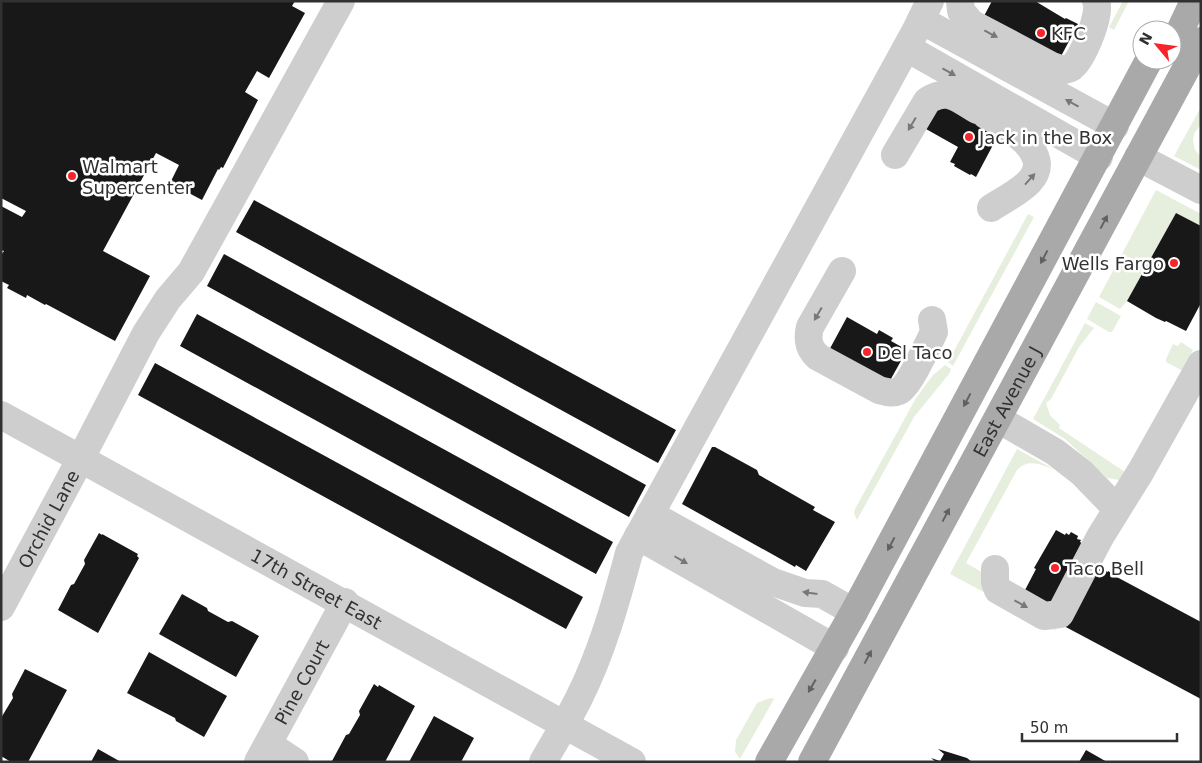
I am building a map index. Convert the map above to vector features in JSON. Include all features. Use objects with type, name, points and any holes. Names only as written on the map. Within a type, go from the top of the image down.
[{"type":"main road","points":[[1170,20],[1180,1]]},
{"type":"main road","points":[[1182,27],[1194,1]]},
{"type":"main road","name":"East Avenue J","points":[[812,762],[1201,41]]},
{"type":"main road","name":"East Avenue J","points":[[769,762],[835,648],[1144,70]]},
{"type":"main road","points":[[1138,157],[1133,148],[1139,114],[1161,70]]},
{"type":"main road","points":[[998,419],[1002,389],[1009,363],[1094,201],[1106,164],[1100,154]]},
{"type":"street","name":"Orchid Lane","points":[[1,607],[8,577],[81,458],[146,333],[168,299],[191,272],[341,1]]},
{"type":"street","points":[[960,1],[961,11],[971,23],[1052,66],[1064,70],[1072,67],[1094,26],[1098,6],[1096,1]]},
{"type":"street","points":[[543,762],[579,697],[595,662],[617,599],[629,553],[926,11],[1114,126]]},
{"type":"street","points":[[906,48],[1100,154]]},
{"type":"street","points":[[895,155],[927,101],[933,97],[942,93],[949,95],[982,112],[1009,127],[1028,144],[1034,152],[1037,164],[1036,173],[1029,182],[991,208]]},
{"type":"street","points":[[1138,157],[1201,190]]},
{"type":"street","points":[[842,271],[810,327],[809,345],[812,352],[818,356],[880,390],[889,393],[899,391],[906,384],[934,332],[932,320]]},
{"type":"street","points":[[995,569],[995,582],[998,590],[1044,616],[1060,614],[1100,538],[1160,439],[1201,364]]},
{"type":"street","name":"17th Street East","points":[[1,415],[345,602],[632,762]]},
{"type":"street","points":[[998,419],[1054,452],[1082,473],[1117,509]]},
{"type":"street","points":[[644,525],[723,570],[835,648]]},
{"type":"street","points":[[723,570],[773,582],[805,593],[822,594],[854,612]]},
{"type":"street","name":"Pine Court","points":[[263,753],[345,602]]},
{"type":"street","points":[[263,753],[295,762]]},
{"type":"green space","points":[[1123,1],[1129,1],[1114,30],[1109,27]]},
{"type":"green space","points":[[1201,107],[1201,124],[1194,134],[1193,141],[1195,150],[1201,157],[1201,170],[1174,156]]},
{"type":"green space","points":[[1156,190],[1201,214],[1201,226],[1176,213],[1127,301],[1120,309],[1099,297]]},
{"type":"green space","points":[[1028,214],[1034,217],[953,366],[948,362]]},
{"type":"green space","points":[[1096,302],[1121,316],[1112,332],[1087,319]]},
{"type":"green space","points":[[1085,323],[1094,328],[1079,347],[1051,399],[1046,403],[1050,415],[1060,425],[1059,428],[1128,474],[1119,480],[1107,478],[1065,439],[1033,419]]},
{"type":"green space","points":[[1181,342],[1193,350],[1184,369],[1181,370],[1166,362],[1166,359],[1173,344],[1178,346]]},
{"type":"green space","points":[[945,365],[951,369],[949,374],[914,417],[857,520],[854,513],[855,509],[916,398],[933,375]]},
{"type":"green space","points":[[1017,449],[1055,470],[1031,463],[1017,470],[966,563],[980,571],[986,578],[1053,626],[1056,631],[950,574]]},
{"type":"green space","points":[[774,699],[740,759],[735,752],[736,740],[757,703]]},
{"type":"building","name":"Walmart Supercenter","points":[[1,1],[295,1],[292,6],[305,13],[269,78],[257,71],[245,92],[258,100],[223,168],[218,169],[202,200],[170,183],[179,165],[156,153],[103,251],[150,276],[115,341],[46,304],[27,295],[26,298],[7,288],[9,285],[1,281],[1,255],[4,251],[1,250],[1,206],[22,217],[26,211],[1,198]]},
{"type":"building","name":"KFC","points":[[992,1],[1035,1],[1065,19],[1078,24],[1058,62],[984,16]]},
{"type":"building","name":"Jack in the Box","points":[[944,96],[1002,128],[976,177],[950,162],[958,147],[926,129]]},
{"type":"building","points":[[254,200],[676,430],[658,463],[236,232]]},
{"type":"building","name":"Wells Fargo","points":[[1176,213],[1201,226],[1201,303],[1186,331],[1156,318],[1127,301]]},
{"type":"building","points":[[224,254],[646,485],[629,517],[207,286]]},
{"type":"building","points":[[197,314],[613,542],[596,574],[180,346]]},
{"type":"building","name":"Del Taco","points":[[847,317],[877,334],[879,330],[893,338],[891,341],[907,350],[887,386],[827,354]]},
{"type":"building","points":[[155,363],[583,597],[566,629],[138,395]]},
{"type":"building","points":[[712,447],[757,470],[759,475],[815,507],[813,510],[835,522],[806,571],[796,565],[795,567],[682,504]]},
{"type":"building","name":"Taco Bell","points":[[1056,530],[1065,535],[1066,533],[1069,535],[1071,532],[1078,536],[1077,539],[1081,540],[1080,542],[1088,547],[1049,606],[1024,592],[1036,569],[1034,568]]},
{"type":"building","points":[[99,533],[138,554],[139,558],[98,633],[58,610],[85,564],[84,560]]},
{"type":"building","points":[[1098,567],[1201,622],[1201,699],[1062,625]]},
{"type":"building","points":[[182,594],[228,622],[232,621],[259,636],[236,677],[159,634]]},
{"type":"building","points":[[149,652],[227,696],[204,737],[176,721],[175,718],[127,693]]},
{"type":"building","points":[[25,669],[67,690],[28,762],[11,762],[1,756],[1,718],[13,698],[12,694]]},
{"type":"building","points":[[374,684],[415,706],[385,762],[332,761],[346,735],[349,734],[360,715],[359,711]]},
{"type":"building","points":[[434,716],[474,738],[461,762],[409,762]]},
{"type":"building","points":[[98,749],[121,762],[91,762]]},
{"type":"building","points":[[938,749],[967,758],[972,762],[936,762],[931,758],[940,761],[944,754]]},
{"type":"building","points":[[1086,750],[1107,762],[1079,762]]},
{"type":"place","name":"KFC","points":[[1041,33]]},
{"type":"place","name":"Jack in the Box","points":[[969,137]]},
{"type":"place","name":"Walmart Supercenter","points":[[72,176]]},
{"type":"place","name":"Wells Fargo","points":[[1174,263]]},
{"type":"place","name":"Del Taco","points":[[867,352]]},
{"type":"place","name":"Taco Bell","points":[[1055,568]]}]
